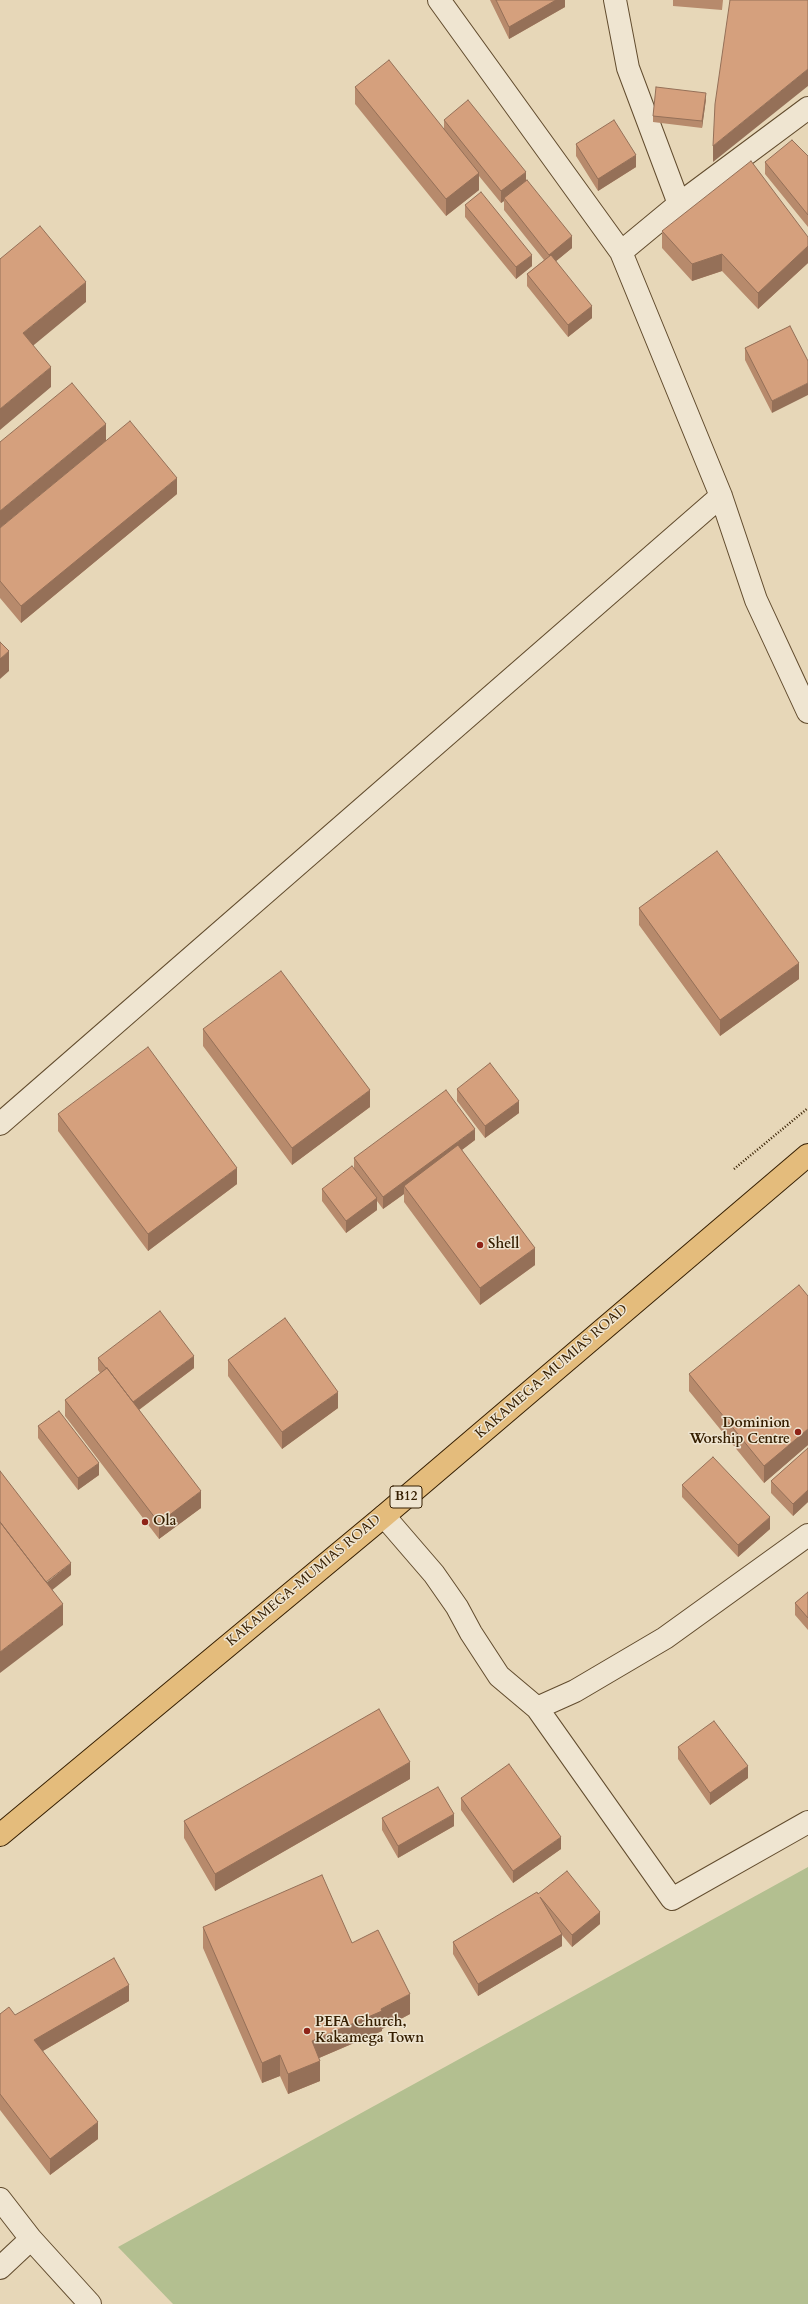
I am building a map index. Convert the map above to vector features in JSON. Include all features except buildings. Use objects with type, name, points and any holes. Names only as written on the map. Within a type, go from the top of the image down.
[{"type":"highway","name":"KAKAMEGA-MUMIAS ROAD","points":[[0,1835],[384,1516],[808,1155]]},
{"type":"street","points":[[439,0],[620,252],[721,496],[756,600],[808,712]]},
{"type":"street","points":[[615,0],[628,68],[679,204]]},
{"type":"street","points":[[620,252],[679,204],[808,108]]},
{"type":"street","points":[[0,1124],[721,496]]},
{"type":"street","points":[[384,1516],[434,1574],[457,1607],[471,1633],[499,1676],[537,1708],[672,1899],[808,1822]]},
{"type":"street","points":[[537,1708],[575,1691],[665,1638],[808,1535]]},
{"type":"street","points":[[0,2200],[31,2239],[90,2304]]},
{"type":"street","points":[[0,2268],[31,2239]]},
{"type":"path","points":[[734,1169],[808,1108]]},
{"type":"green space","points":[[808,1867],[808,2304],[173,2304],[118,2247]]},
{"type":"place","name":"Shell","points":[[480,1245]]},
{"type":"place","name":"Dominion Worship Centre","points":[[798,1432]]},
{"type":"place","name":"Ola","points":[[145,1522]]},
{"type":"place","name":"PEFA Church, Kakamega Town","points":[[307,2031]]}]
